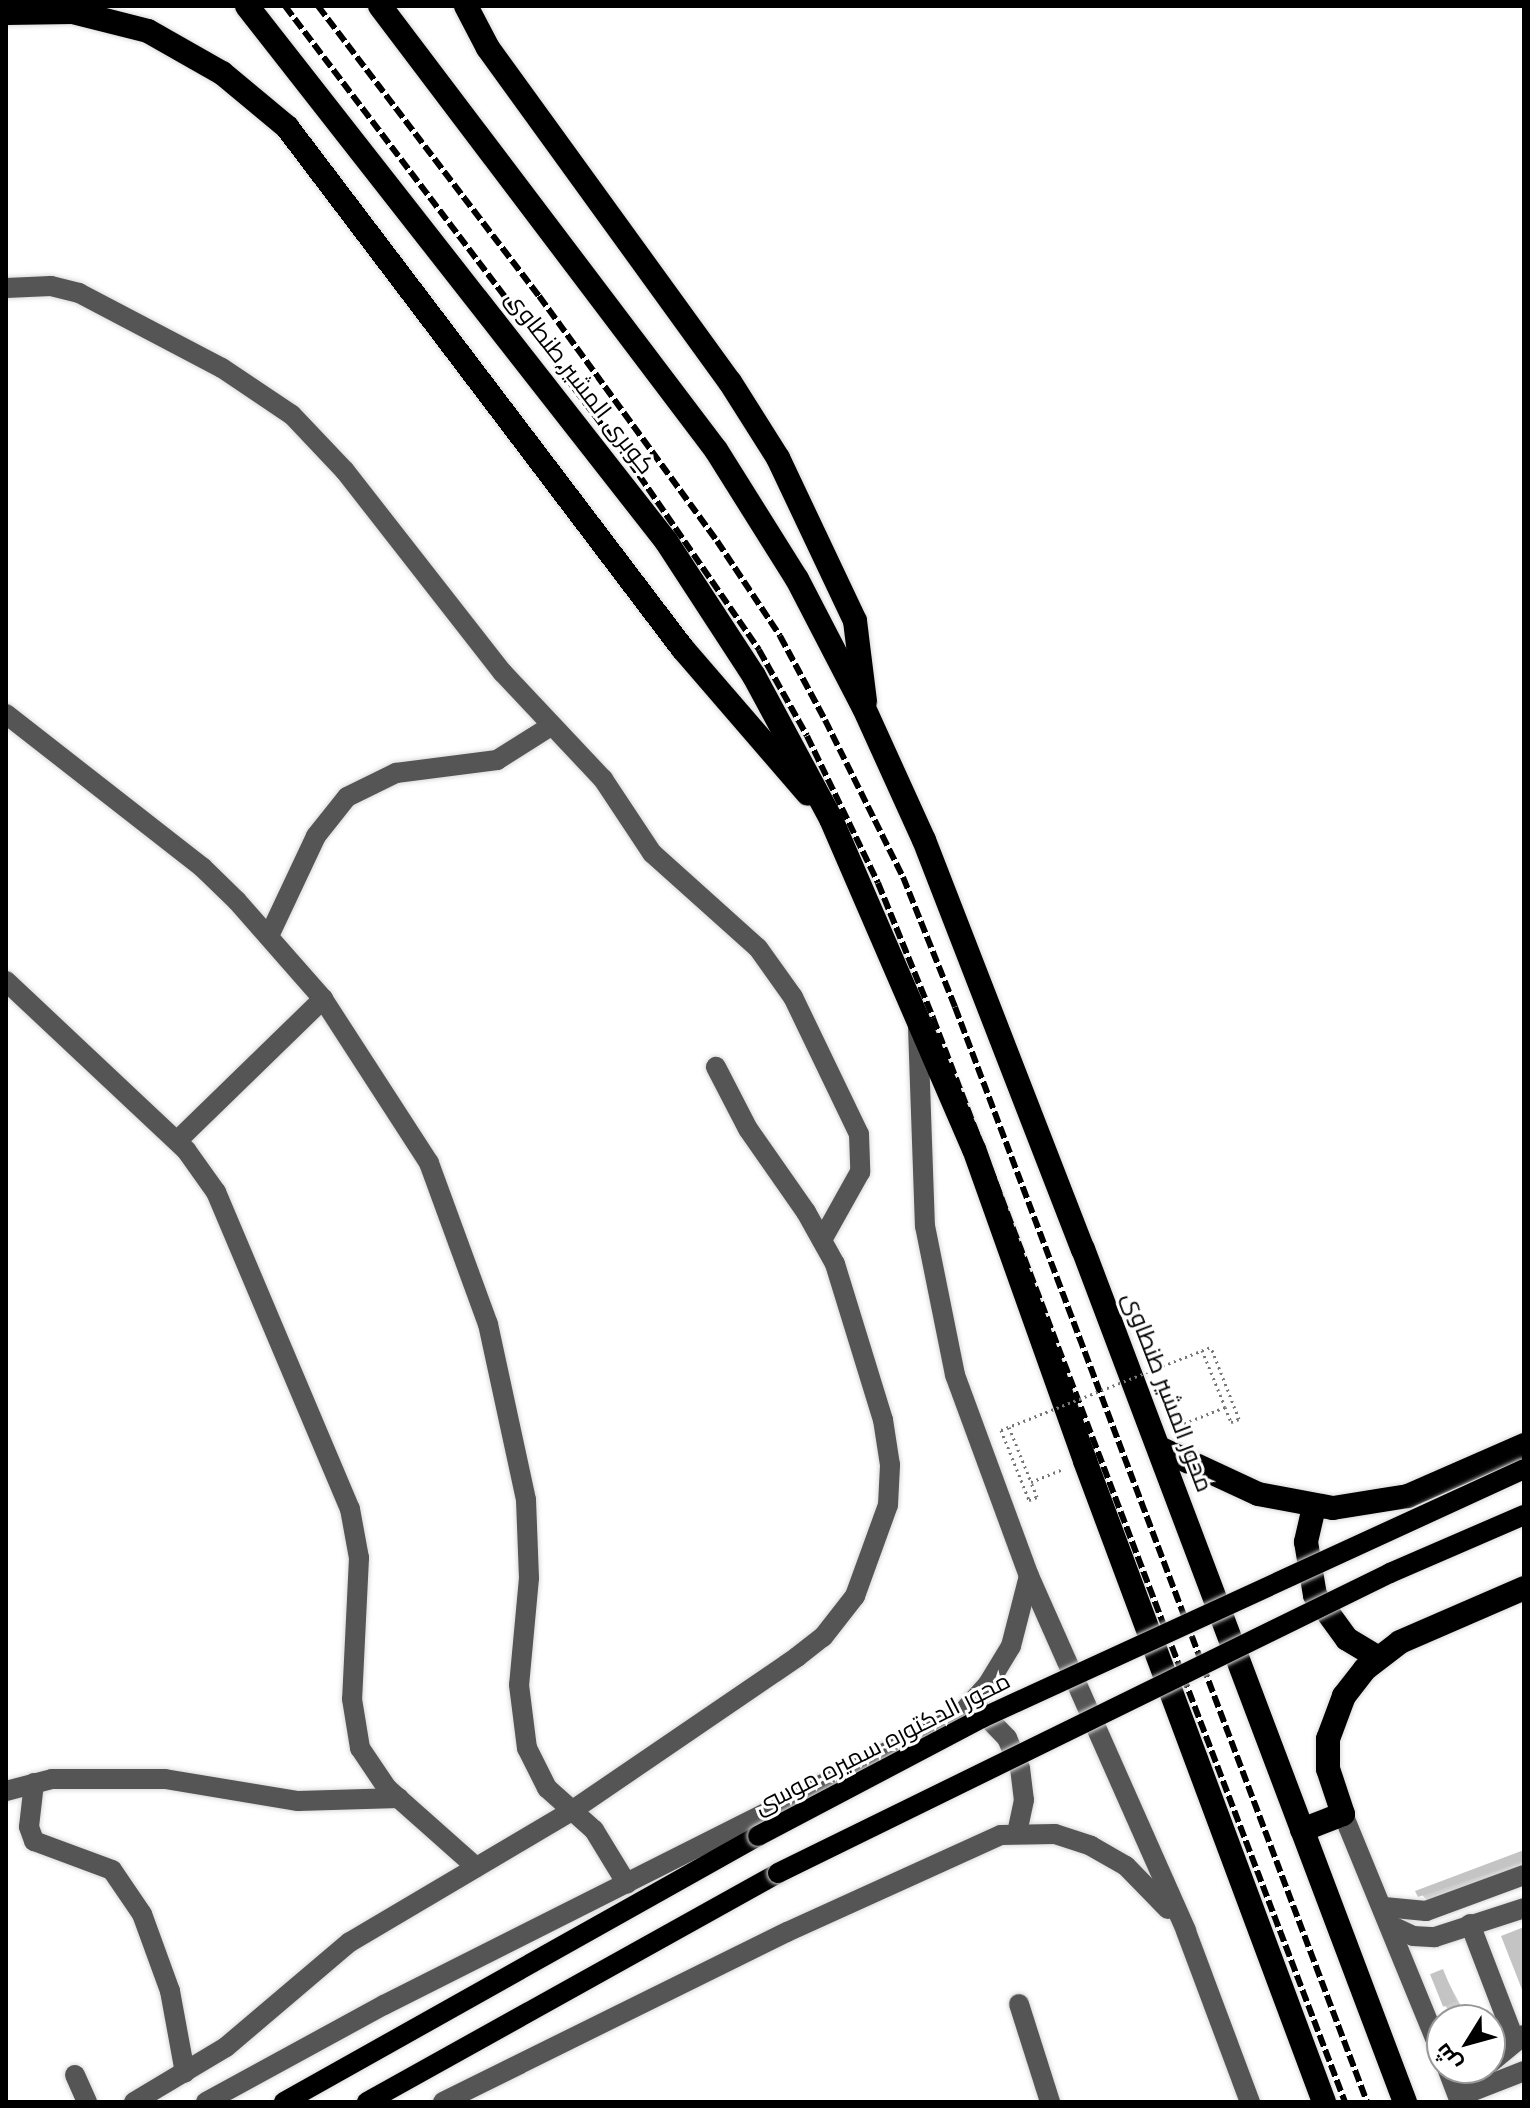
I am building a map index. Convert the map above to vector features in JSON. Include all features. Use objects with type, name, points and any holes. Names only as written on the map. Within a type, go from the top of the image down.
[{"type":"highway","name":"كوبرى المشير طنطاوى","points":[[247,6],[666,541],[754,676],[831,819]]},
{"type":"highway","points":[[380,6],[716,450],[797,579],[864,708]]},
{"type":"highway","points":[[466,6],[488,48],[730,382],[778,458],[855,621],[864,664],[864,708]]},
{"type":"highway","points":[[6,13],[73,12],[148,31],[222,73],[287,127],[683,649],[831,819],[917,1011],[1014,1252],[1085,1461],[1324,2102]]},
{"type":"highway","name":"محور المشير طنطاوى","points":[[864,708],[924,840],[1157,1441],[1405,2102]]},
{"type":"highway","points":[[1157,1441],[1258,1494],[1314,1507],[1371,1505],[1408,1496],[1524,1445]]},
{"type":"highway","points":[[1314,1507],[1306,1551],[1315,1595],[1334,1626],[1377,1657]]},
{"type":"highway","points":[[1302,1830],[1343,1814],[1328,1769],[1331,1725],[1354,1682],[1377,1657],[1413,1636],[1524,1588]]},
{"type":"main road","name":"محور الدكتوره سميره موسى","points":[[284,2102],[758,1836],[982,1718],[1524,1469]]},
{"type":"main road","points":[[367,2102],[778,1873],[1376,1580],[1524,1515]]},
{"type":"street","points":[[6,288],[51,286],[79,293],[234,375],[292,415],[345,471],[551,726],[603,779],[652,853],[739,928],[793,997],[862,1147],[855,1184],[822,1240]]},
{"type":"street","points":[[6,714],[202,867],[269,936],[323,999],[429,1163],[488,1324],[528,1526],[519,1671],[523,1727],[539,1776],[570,1812],[603,1842],[627,1884]]},
{"type":"street","points":[[269,936],[316,836],[347,797],[396,773],[497,760],[551,726]]},
{"type":"street","points":[[6,981],[177,1141],[216,1192],[350,1509],[359,1558],[353,1716],[367,1762],[399,1798],[476,1867]]},
{"type":"street","points":[[177,1141],[323,999]]},
{"type":"street","points":[[917,1011],[922,1190],[937,1301],[967,1411],[1029,1576],[1186,1931],[1250,2102]]},
{"type":"street","points":[[134,2102],[185,2073],[246,2031],[331,1955],[570,1812],[810,1648],[845,1611],[863,1581],[885,1525],[888,1442],[845,1289],[822,1240],[748,1129],[716,1067]]},
{"type":"street","points":[[206,2102],[370,2012],[929,1734],[973,1704],[1011,1646],[1029,1576]]},
{"type":"street","points":[[973,1704],[998,1725],[1015,1753],[1024,1800],[1017,1832]]},
{"type":"street","points":[[6,1791],[69,1778],[165,1779],[306,1802],[399,1798]]},
{"type":"street","points":[[34,1783],[29,1827],[34,1841],[102,1863],[123,1880],[137,1903],[170,1991],[185,2073]]},
{"type":"street","points":[[1343,1814],[1426,2014]]},
{"type":"street","points":[[443,2102],[787,1932],[988,1840],[1017,1832],[1074,1839],[1110,1855],[1142,1879],[1186,1931]]},
{"type":"street","points":[[1384,1907],[1426,1911],[1524,1875]]},
{"type":"street","points":[[1392,1926],[1424,1938],[1524,1908]]},
{"type":"street","points":[[1470,1924],[1520,2038]]},
{"type":"street","points":[[1019,2004],[1050,2102]]},
{"type":"street","points":[[1464,2099],[1524,2071]]},
{"type":"street","points":[[75,2075],[87,2102]]},
{"type":"path","points":[[1009,1427],[1037,1497],[1029,1500],[1001,1430],[1202,1350],[1211,1347],[1239,1419],[1231,1422],[1202,1350]]},
{"type":"path","points":[[1157,1441],[1225,1407]]},
{"type":"path","points":[[1031,1482],[1085,1461]]},
{"type":"building","points":[[1524,1850],[1524,1862],[1418,1897],[1415,1891]]},
{"type":"building","points":[[1524,1927],[1524,1992],[1523,1992],[1501,1936]]},
{"type":"building","points":[[1443,1969],[1456,2001],[1442,2004],[1430,1974]]},
{"type":"railway","points":[[285,6],[630,462],[759,650],[807,736],[878,883],[933,1018],[1345,2102]]},
{"type":"railway","points":[[318,6],[539,296],[717,541],[780,636],[825,720],[903,877],[955,1007],[1367,2102]]}]
